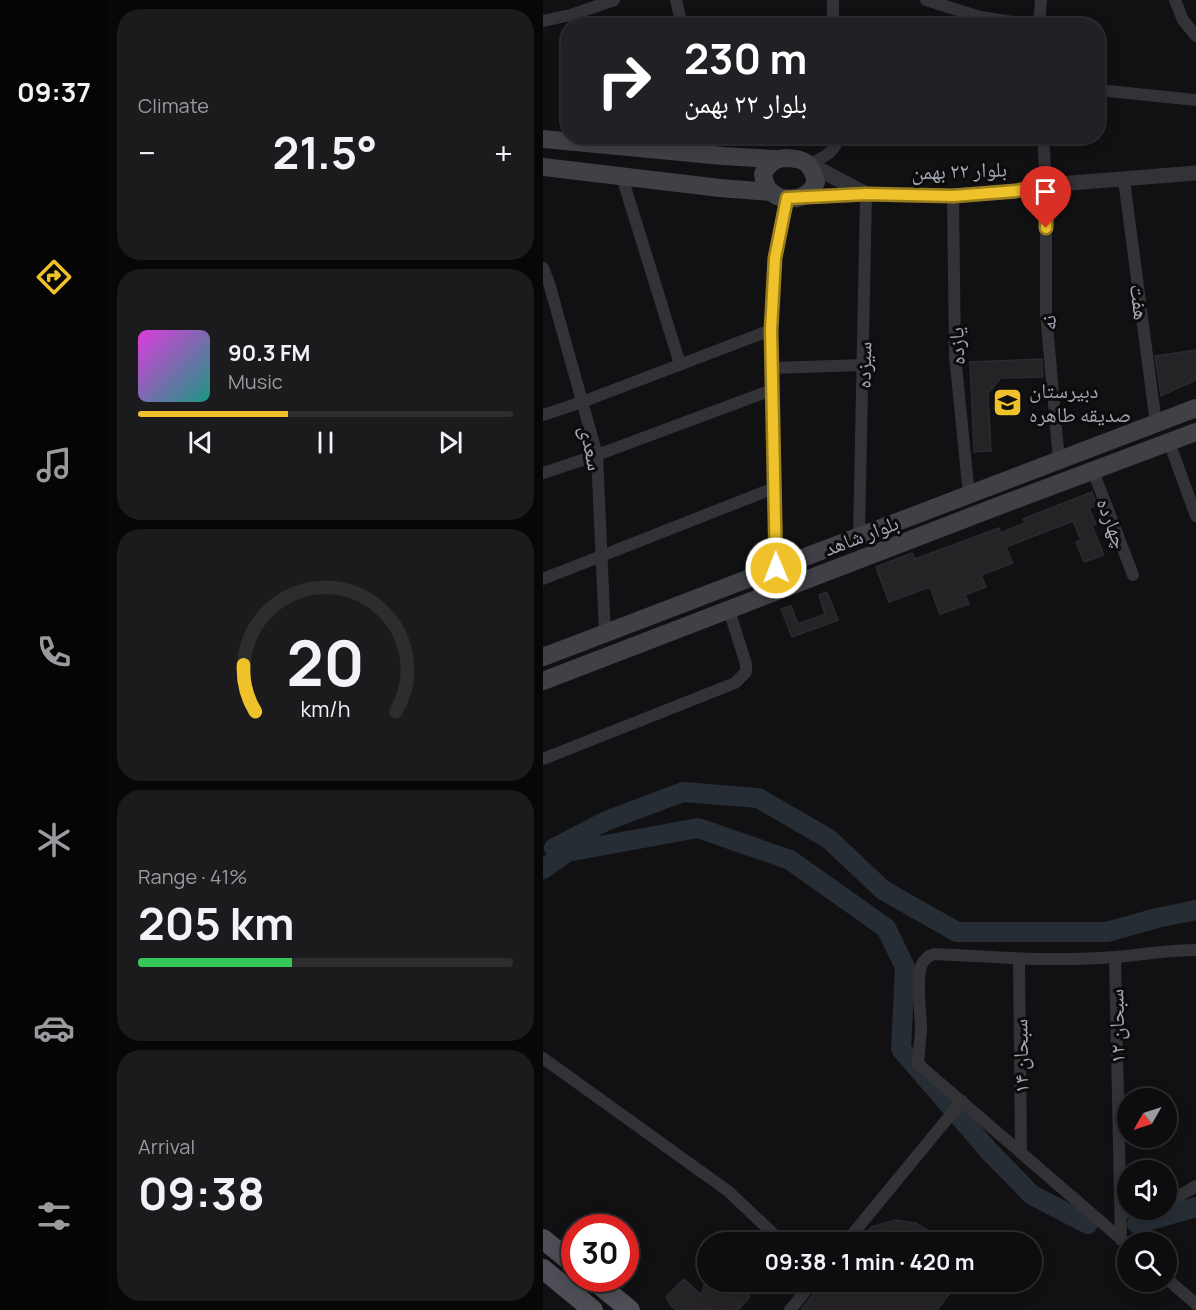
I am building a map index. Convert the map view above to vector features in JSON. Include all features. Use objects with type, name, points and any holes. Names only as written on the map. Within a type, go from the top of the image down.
[{"type":"main road","points":[[543,139],[561,139]]},
{"type":"main road","points":[[622,144],[723,156],[792,158],[809,164],[814,172],[816,182],[811,191],[787,195],[765,184],[763,174],[775,159]]},
{"type":"main road","name":"بلوار ۲۲ بهمن","points":[[543,167],[787,195]]},
{"type":"main road","name":"بلوار شاهد","points":[[543,657],[1059,460],[1156,424],[1194,414]]},
{"type":"main road","name":"بلوار شاهد","points":[[543,681],[1196,432]]},
{"type":"main road","points":[[825,549],[833,570]]},
{"type":"main road","points":[[543,1239],[561,1254]]},
{"type":"main road","points":[[543,1269],[593,1310]]},
{"type":"main road","points":[[608,1292],[630,1310]]},
{"type":"street","points":[[575,18],[613,0]]},
{"type":"street","points":[[676,0],[680,18]]},
{"type":"street","points":[[833,0],[833,18]]},
{"type":"street","points":[[926,0],[987,18]]},
{"type":"street","points":[[1040,18],[1041,0]]},
{"type":"street","points":[[1175,0],[1183,20],[1196,36]]},
{"type":"street","points":[[543,21],[561,20]]},
{"type":"street","points":[[1105,91],[1196,100]]},
{"type":"street","points":[[809,164],[827,157],[837,144]]},
{"type":"street","name":"نه","points":[[1043,144],[1046,185],[1046,313],[1059,460]]},
{"type":"street","name":"بلوار ۲۲ بهمن","points":[[809,164],[866,194]]},
{"type":"street","name":"بلوار ۲۲ بهمن","points":[[787,195],[953,196],[1016,191],[1046,185],[1196,173]]},
{"type":"street","points":[[622,177],[680,364]]},
{"type":"street","name":"هفت","points":[[1124,180],[1156,424]]},
{"type":"street","name":"سیزده","points":[[859,536],[866,194]]},
{"type":"street","points":[[776,568],[771,330],[775,258],[787,195]]},
{"type":"street","name":"یازده","points":[[953,196],[955,356],[969,495]]},
{"type":"street","name":"سعدی","points":[[543,268],[597,455],[605,634]]},
{"type":"street","points":[[543,415],[771,330]]},
{"type":"street","points":[[772,368],[863,365]]},
{"type":"street","points":[[543,473],[772,390]]},
{"type":"street","points":[[1169,442],[1196,516]]},
{"type":"street","name":"چهارده","points":[[1093,471],[1133,575]]},
{"type":"street","points":[[543,579],[774,488]]},
{"type":"street","points":[[543,759],[735,683],[745,672],[746,664],[729,610]]},
{"type":"street","points":[[1117,1235],[918,1064],[921,1031],[919,975],[922,965],[929,956],[934,954],[1019,958],[1115,957],[1196,950]]},
{"type":"street","name":"سبحان ۱۲","points":[[1115,957],[1120,1160]]},
{"type":"street","name":"سبحان ۱۴","points":[[1019,958],[1021,1153]]},
{"type":"street","points":[[543,1058],[727,1191],[771,1232]]},
{"type":"street","points":[[854,1232],[962,1101]]},
{"type":"street","points":[[1177,1198],[1196,1186]]},
{"type":"street","points":[[1177,1288],[1196,1304]]},
{"type":"street","points":[[790,1310],[805,1292]]},
{"type":"building","points":[[1196,350],[1196,380],[1161,396],[1155,356]]},
{"type":"building","points":[[1042,359],[1043,377],[1001,378],[988,393],[991,451],[974,452],[970,362]]},
{"type":"building","points":[[1092,492],[1097,505],[1089,508],[1096,524],[1092,525],[1104,555],[1084,562],[1076,542],[1081,540],[1073,521],[1006,547],[1013,563],[981,575],[986,587],[965,595],[969,604],[940,614],[930,587],[889,602],[876,567],[912,553],[915,559],[999,528],[1001,533],[1025,523],[1023,519]]},
{"type":"building","points":[[827,592],[838,620],[792,637],[781,609],[791,606],[798,624],[825,614],[819,595]]},
{"type":"building","points":[[895,1220],[916,1223],[931,1232],[867,1232],[872,1227]]},
{"type":"building","points":[[684,1279],[701,1295],[702,1292],[750,1292],[749,1298],[738,1310],[677,1310],[672,1307],[666,1297]]},
{"type":"building","points":[[815,1292],[951,1292],[937,1310],[801,1310]]},
{"type":"waterway","points":[[554,848],[606,821],[683,792],[758,798],[829,839],[883,890],[957,932],[1107,932],[1196,910]]},
{"type":"waterway","points":[[543,869],[567,852],[698,828],[790,860],[886,928],[905,967],[901,1049],[989,1151],[1032,1195],[1088,1224]]},
{"type":"waterway","points":[[1137,1224],[1196,1207]]},
{"type":"place","name":"دبیرستان صدیقه طاهره","points":[[1008,402]]},
{"type":"route","points":[[776,568],[771,330],[775,258],[787,198],[866,194],[953,196],[1016,191],[1046,185],[1046,228]]}]
